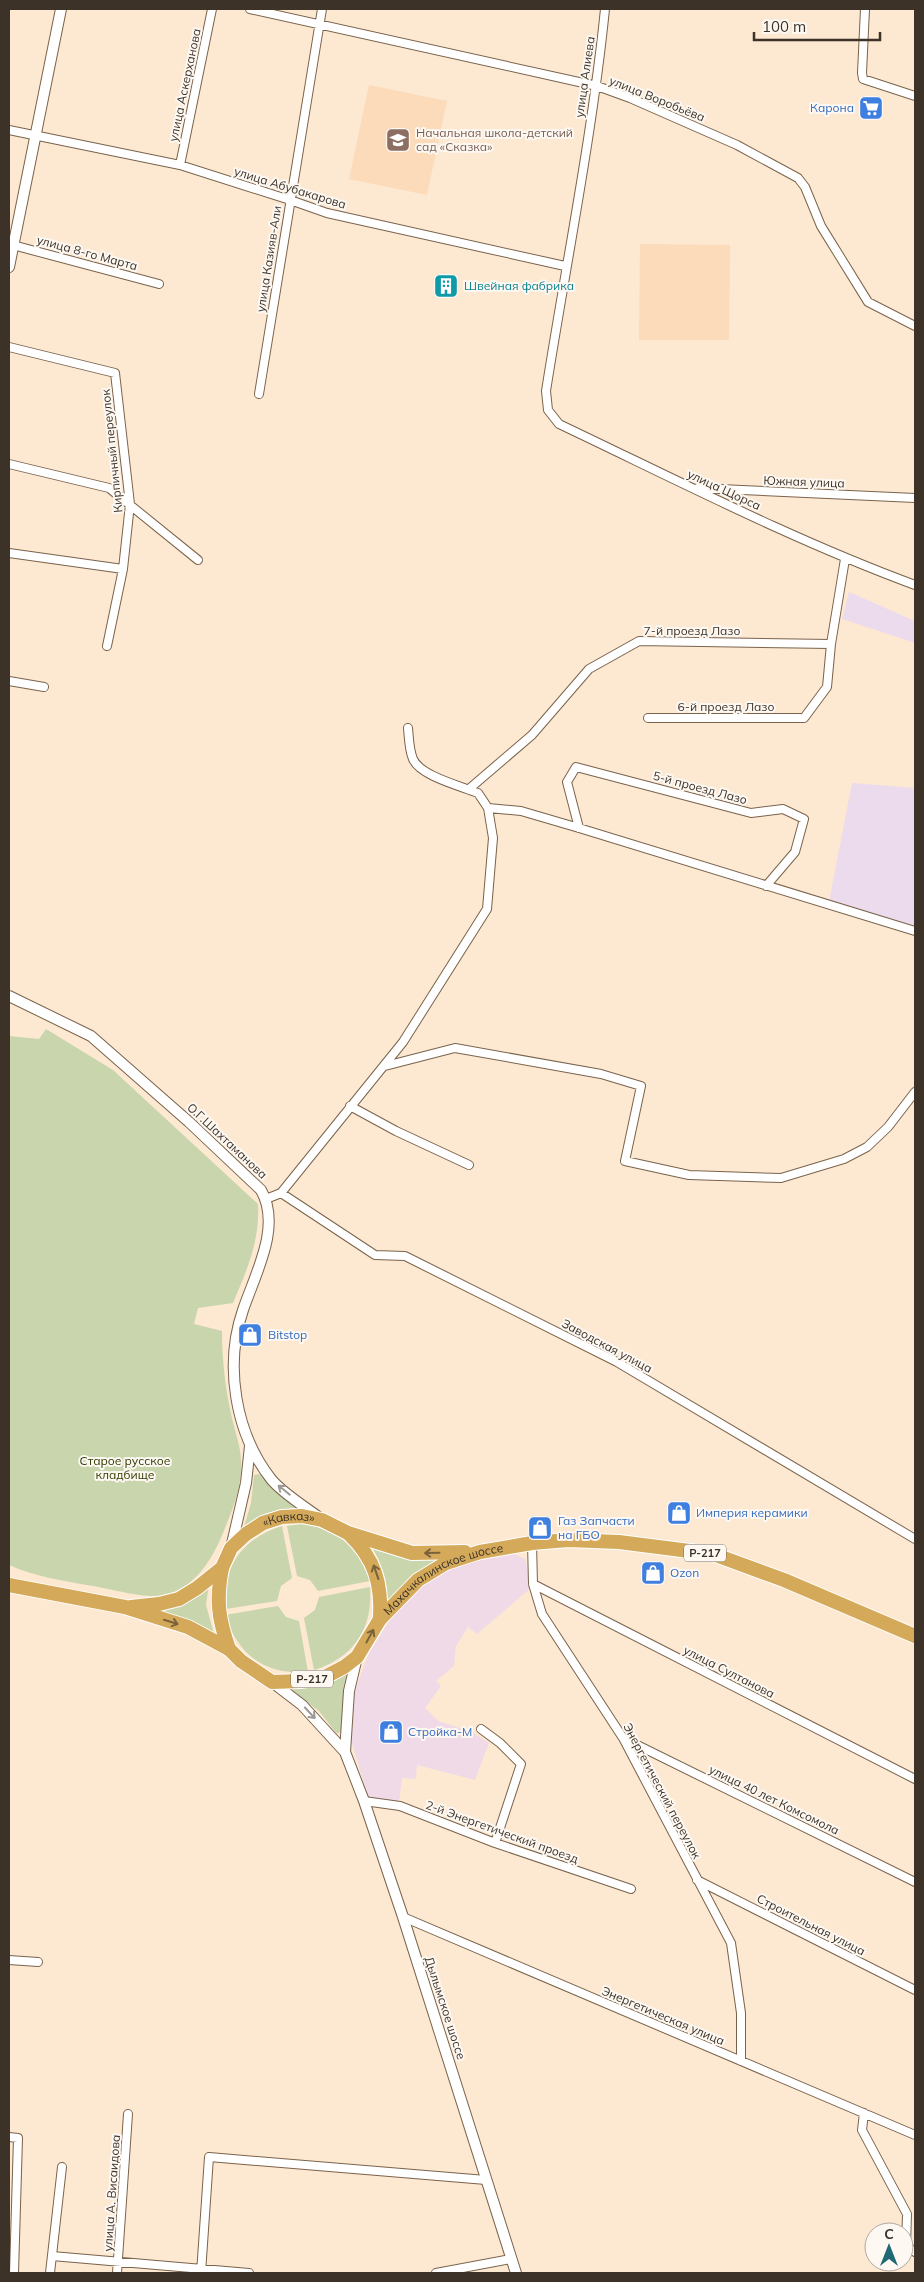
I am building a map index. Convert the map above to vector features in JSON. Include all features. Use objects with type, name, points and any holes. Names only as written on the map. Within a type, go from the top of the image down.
[{"type":"highway","name":"«Кавказ»","points":[[125,1607],[159,1604],[179,1599],[197,1588],[222,1568],[231,1548],[246,1534],[263,1523],[282,1517],[302,1516],[322,1520],[348,1533],[412,1553],[480,1552]]},
{"type":"highway","name":"Р-217","points":[[348,1533],[362,1547],[373,1563],[379,1582],[380,1619]]},
{"type":"highway","name":"Махачкалинское шоссе","points":[[272,1682],[300,1681],[325,1677],[357,1657],[380,1619],[418,1580],[446,1563],[480,1552],[532,1543],[568,1540],[619,1542],[712,1554],[784,1580],[915,1636]]},
{"type":"highway","name":"Р-217","points":[[222,1568],[217,1592],[218,1612],[228,1649]]},
{"type":"highway","name":"Р-217","points":[[9,1586],[125,1607],[188,1627],[228,1649],[241,1661],[272,1682]]},
{"type":"main road","points":[[9,267],[11,244],[36,135],[61,9]]},
{"type":"main road","name":"О.Г.Шахтаманова","points":[[9,996],[91,1036],[189,1122],[261,1190],[266,1199],[269,1219],[262,1257],[235,1335],[233,1371],[239,1406],[250,1446]]},
{"type":"main road","name":"Р-217","points":[[250,1446],[272,1480],[322,1520]]},
{"type":"main road","name":"Р-217","points":[[231,1548],[246,1483],[250,1446]]},
{"type":"main road","name":"Р-217","points":[[345,1752],[349,1691],[357,1657]]},
{"type":"main road","name":"Р-217","points":[[272,1682],[302,1704],[345,1752]]},
{"type":"main road","name":"Дылымское шоссе","points":[[345,1752],[364,1800],[403,1917],[516,2273]]},
{"type":"street","name":"улица Аскерханова","points":[[180,165],[212,9]]},
{"type":"street","name":"улица Воробьёва","points":[[250,9],[597,86],[630,98],[737,145],[798,178],[805,187],[821,226],[868,302],[915,326]]},
{"type":"street","name":"улица Казияв-Али","points":[[259,394],[322,9]]},
{"type":"street","name":"улица Алиева","points":[[546,392],[565,266],[597,86],[605,9]]},
{"type":"street","points":[[864,9],[863,79],[915,96]]},
{"type":"street","name":"улица Абубакарова","points":[[9,130],[180,165],[327,213],[565,266]]},
{"type":"street","name":"улица 8-го Марта","points":[[11,244],[159,284]]},
{"type":"street","name":"Кирпичный переулок","points":[[9,347],[115,373],[130,504],[129,530],[123,569],[107,646]]},
{"type":"street","name":"улица Щорса","points":[[546,392],[548,410],[560,424],[845,559],[915,585]]},
{"type":"street","points":[[9,464],[109,488],[198,560]]},
{"type":"street","name":"Южная улица","points":[[692,488],[915,498]]},
{"type":"street","points":[[9,553],[123,569]]},
{"type":"street","points":[[831,644],[845,559]]},
{"type":"street","name":"7-й проезд Лазо","points":[[469,789],[532,735],[588,669],[639,641],[831,644]]},
{"type":"street","name":"6-й проезд Лазо","points":[[648,718],[804,718],[827,687],[831,644]]},
{"type":"street","points":[[9,681],[44,687]]},
{"type":"street","points":[[266,1199],[281,1194],[350,1106],[385,1066],[403,1042],[487,909],[493,838],[488,808],[478,792],[429,774],[416,764],[412,757],[408,728]]},
{"type":"street","name":"5-й проезд Лазо","points":[[579,828],[567,782],[576,767],[751,813],[783,809],[804,819],[795,852],[766,886]]},
{"type":"street","points":[[488,808],[521,811],[915,931]]},
{"type":"street","points":[[385,1066],[456,1048],[601,1074],[641,1086],[624,1161],[688,1174],[781,1178],[844,1159],[867,1147],[888,1127],[915,1092]]},
{"type":"street","points":[[350,1106],[396,1131],[469,1165]]},
{"type":"street","name":"Заводская улица","points":[[281,1194],[375,1255],[405,1256],[618,1362],[915,1539]]},
{"type":"street","name":"Энергетический переулок","points":[[532,1543],[533,1584],[542,1614],[623,1738],[731,1943],[741,2013],[741,2061]]},
{"type":"street","name":"улица Султанова","points":[[533,1584],[915,1779]]},
{"type":"street","points":[[481,1729],[521,1764],[495,1843]]},
{"type":"street","name":"улица 40 лет Комсомола","points":[[623,1738],[915,1882]]},
{"type":"street","name":"2-й Энергетический проезд","points":[[364,1800],[400,1806],[495,1843],[631,1889]]},
{"type":"street","name":"Строительная улица","points":[[697,1880],[915,1990]]},
{"type":"street","name":"Энергетическая улица","points":[[403,1917],[915,2135]]},
{"type":"street","points":[[9,1960],[38,1962]]},
{"type":"street","points":[[864,2113],[862,2130],[907,2214],[906,2246],[915,2252]]},
{"type":"street","name":"улица А. Висаидова","points":[[117,2273],[128,2114]]},
{"type":"street","points":[[9,2137],[18,2138],[14,2273]]},
{"type":"street","points":[[201,2271],[209,2157],[486,2180]]},
{"type":"street","points":[[50,2273],[62,2167]]},
{"type":"street","points":[[52,2256],[118,2261],[201,2271],[249,2273]]},
{"type":"street","points":[[436,2273],[511,2259]]},
{"type":"shaded area","name":"Начальная школа-детский сад «Сказка»","points":[[369,85],[447,101],[427,195],[349,179]]},
{"type":"shaded area","points":[[640,244],[730,245],[729,340],[639,340]]},
{"type":"shaded area","points":[[849,592],[915,621],[915,643],[842,619]]},
{"type":"shaded area","points":[[852,783],[915,788],[915,928],[829,902]]},
{"type":"shaded area","points":[[513,1553],[525,1559],[532,1587],[477,1634],[468,1627],[456,1646],[454,1666],[436,1681],[441,1686],[425,1708],[438,1721],[472,1732],[489,1743],[475,1780],[417,1765],[416,1779],[402,1778],[399,1803],[368,1797],[349,1733],[354,1693],[369,1653],[400,1603],[430,1576],[453,1566]]},
{"type":"green space","name":"Старое русское кладбище","points":[[46,1029],[113,1070],[258,1204],[257,1230],[252,1255],[233,1303],[198,1308],[194,1324],[222,1331],[226,1383],[241,1456],[237,1496],[215,1551],[200,1572],[182,1588],[157,1596],[134,1594],[50,1578],[29,1573],[9,1565],[9,1036],[39,1039]]},
{"type":"green space","points":[[259,1474],[296,1508],[268,1513],[244,1527],[251,1503],[254,1475]]},
{"type":"green space","points":[[301,1524],[325,1530],[344,1541],[360,1558],[370,1581],[318,1591],[310,1580],[297,1576],[287,1526]]},
{"type":"green space","points":[[282,1526],[292,1578],[281,1586],[277,1601],[226,1609],[227,1580],[237,1556],[256,1538]]},
{"type":"green space","points":[[372,1547],[445,1558],[387,1606],[387,1590],[384,1575]]},
{"type":"green space","points":[[209,1584],[206,1605],[214,1634],[154,1611]]},
{"type":"green space","points":[[370,1587],[368,1616],[358,1639],[340,1657],[314,1670],[304,1618],[315,1610],[319,1597]]},
{"type":"green space","points":[[278,1606],[286,1617],[299,1621],[308,1672],[279,1670],[255,1660],[237,1641],[225,1615]]},
{"type":"green space","points":[[350,1671],[343,1697],[341,1731],[337,1734],[319,1711],[289,1689],[321,1686],[336,1680]]},
{"type":"place","name":"Карона","points":[[871,108]]},
{"type":"place","name":"Начальная школа-детский сад «Сказка»","points":[[398,140]]},
{"type":"place","name":"Швейная фабрика","points":[[446,286]]},
{"type":"place","name":"Bitstop","points":[[250,1335]]},
{"type":"place","name":"Империя керамики","points":[[679,1513]]},
{"type":"place","name":"Газ Запчасти на ГБО","points":[[540,1528]]},
{"type":"place","name":"Ozon","points":[[653,1573]]},
{"type":"place","name":"Стройка-М","points":[[391,1732]]}]
